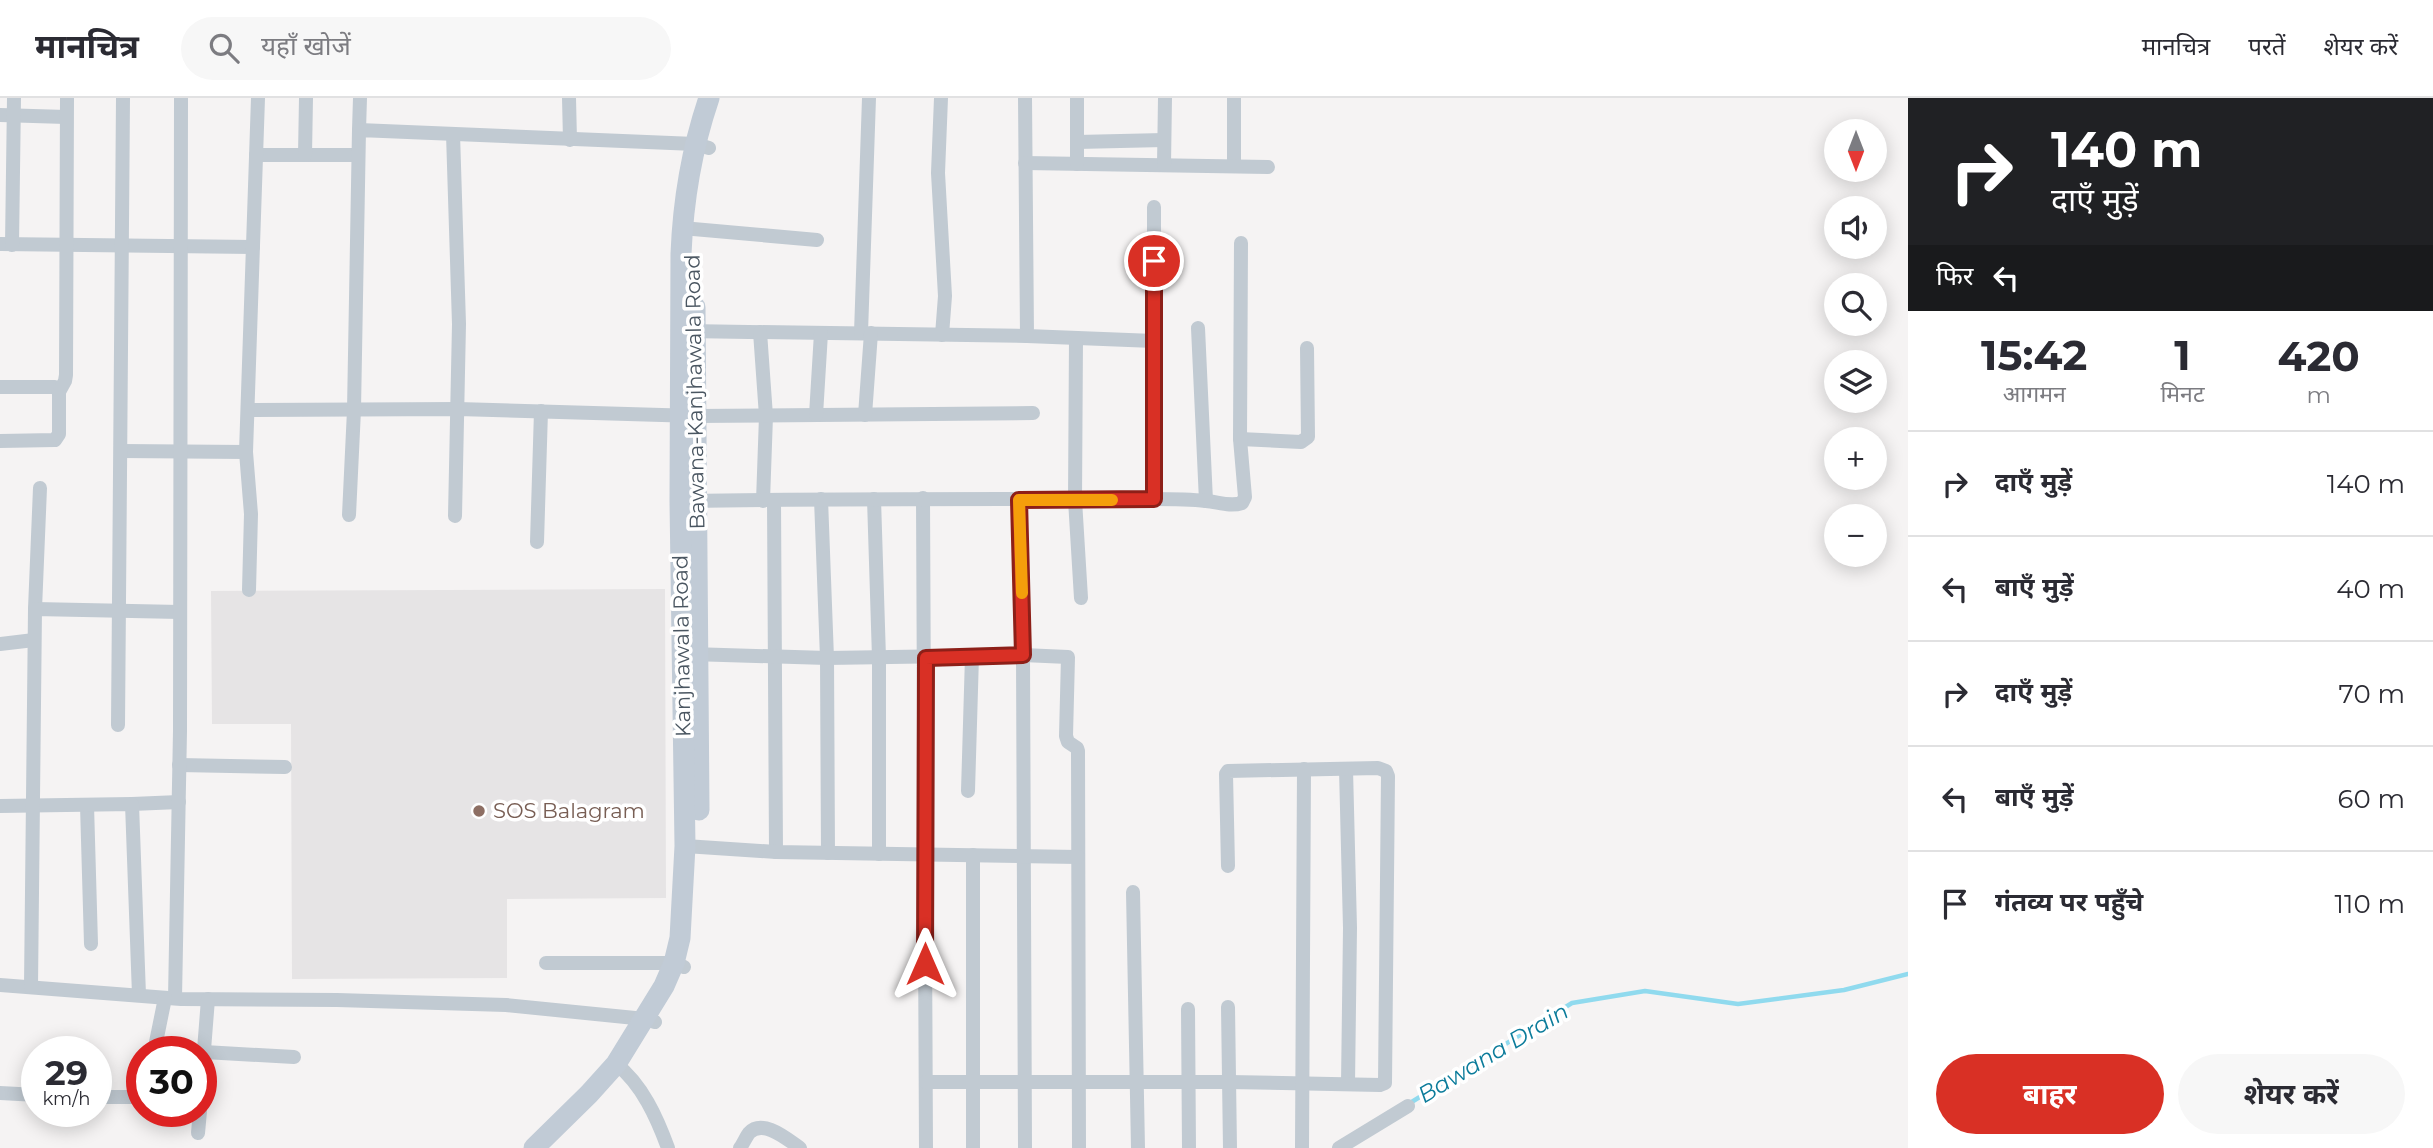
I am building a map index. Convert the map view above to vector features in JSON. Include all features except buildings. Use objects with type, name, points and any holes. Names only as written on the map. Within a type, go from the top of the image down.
[{"type":"main road","points":[[702,146],[709,98]]},
{"type":"main road","name":"Bawana-Kanjhawala Road","points":[[552,1148],[620,1067],[650,1020],[679,965],[696,906],[692,847],[688,228],[702,146],[722,98]]},
{"type":"main road","points":[[534,1148],[620,1067]]},
{"type":"street","points":[[14,98],[7,116],[6,245],[253,247]]},
{"type":"street","points":[[0,441],[58,438],[59,392],[66,375],[67,98]]},
{"type":"street","points":[[118,725],[123,98]]},
{"type":"street","points":[[159,1036],[170,998],[179,802],[181,98]]},
{"type":"street","points":[[249,590],[251,514],[246,452],[258,98]]},
{"type":"street","points":[[304,155],[306,98]]},
{"type":"street","points":[[349,515],[355,410],[360,98]]},
{"type":"street","points":[[569,98],[570,140]]},
{"type":"street","points":[[865,415],[869,98]]},
{"type":"street","points":[[941,98],[938,173],[944,282],[942,335]]},
{"type":"street","points":[[1025,98],[1027,336]]},
{"type":"street","points":[[1077,98],[1077,164]]},
{"type":"street","points":[[1164,165],[1166,98]]},
{"type":"street","points":[[1234,98],[1234,166]]},
{"type":"street","points":[[7,116],[66,117]]},
{"type":"street","points":[[359,130],[702,146]]},
{"type":"street","points":[[453,134],[460,324],[455,516]]},
{"type":"street","points":[[1077,142],[1164,140]]},
{"type":"street","points":[[257,155],[358,156]]},
{"type":"street","points":[[1025,163],[1268,167]]},
{"type":"street","points":[[1154,207],[1154,499]]},
{"type":"street","points":[[688,228],[817,240]]},
{"type":"street","points":[[688,501],[923,498],[1154,499],[1235,505],[1242,503],[1241,243]]},
{"type":"street","points":[[1198,328],[1206,501]]},
{"type":"street","points":[[688,331],[1027,336],[1154,341]]},
{"type":"street","points":[[761,332],[775,656],[776,852]]},
{"type":"street","points":[[816,415],[821,333]]},
{"type":"street","points":[[1076,338],[1076,500],[1080,598]]},
{"type":"street","points":[[1240,439],[1301,442],[1308,438],[1307,348]]},
{"type":"street","points":[[0,387],[52,387],[59,392]]},
{"type":"street","points":[[249,410],[458,409],[689,416],[1033,413]]},
{"type":"street","points":[[537,542],[541,411]]},
{"type":"street","points":[[121,451],[246,452]]},
{"type":"street","points":[[31,987],[34,640],[40,488]]},
{"type":"street","points":[[923,498],[926,658],[926,1148]]},
{"type":"street","points":[[821,499],[827,658],[828,853]]},
{"type":"street","points":[[874,499],[879,658],[879,854]]},
{"type":"street","points":[[1019,500],[1023,655],[1026,1148]]},
{"type":"street","points":[[35,609],[180,612]]},
{"type":"street","points":[[0,644],[34,640]]},
{"type":"street","points":[[691,654],[827,658],[1023,655],[1068,657],[1066,736],[1078,751],[1079,1148]]},
{"type":"street","points":[[968,791],[972,656]]},
{"type":"street","points":[[179,765],[285,767]]},
{"type":"street","points":[[926,1083],[1229,1082],[1380,1086],[1385,1083],[1386,771],[1378,768],[1228,771],[1228,866]]},
{"type":"street","points":[[1302,1148],[1304,769]]},
{"type":"street","points":[[1346,769],[1350,928],[1348,1084]]},
{"type":"street","points":[[0,806],[179,802]]},
{"type":"street","points":[[132,804],[139,995]]},
{"type":"street","points":[[88,805],[90,944]]},
{"type":"street","points":[[692,847],[776,852],[1078,857]]},
{"type":"street","points":[[973,855],[973,1148]]},
{"type":"street","points":[[1133,892],[1138,1148]]},
{"type":"street","points":[[546,962],[679,965]]},
{"type":"street","points":[[0,985],[170,998],[506,1005],[650,1020]]},
{"type":"street","points":[[205,1036],[208,999]]},
{"type":"street","points":[[1228,1007],[1230,1148]]},
{"type":"street","points":[[1188,1009],[1189,1148]]},
{"type":"street","points":[[217,1053],[294,1057]]},
{"type":"street","points":[[620,1067],[657,1119],[668,1148]]},
{"type":"street","points":[[0,1093],[21,1094]]},
{"type":"street","points":[[1339,1148],[1408,1106]]},
{"type":"street","points":[[198,1133],[199,1127]]},
{"type":"street","points":[[740,1148],[749,1133],[764,1128],[800,1148]]},
{"type":"shaded area","name":"SOS Balagram","points":[[665,589],[666,898],[507,899],[507,978],[292,979],[291,724],[212,724],[211,591]]},
{"type":"waterway","name":"Bawana Drain","points":[[1410,1103],[1572,1003],[1645,991],[1738,1004],[1844,990],[1908,974]]},
{"type":"slow traffic","points":[[1022,593],[1019,500],[1112,500]]},
{"type":"place","name":"SOS Balagram","points":[[479,811]]},
{"type":"route","points":[[925,964],[926,658],[1023,655],[1019,500],[1154,499],[1154,261]]}]
